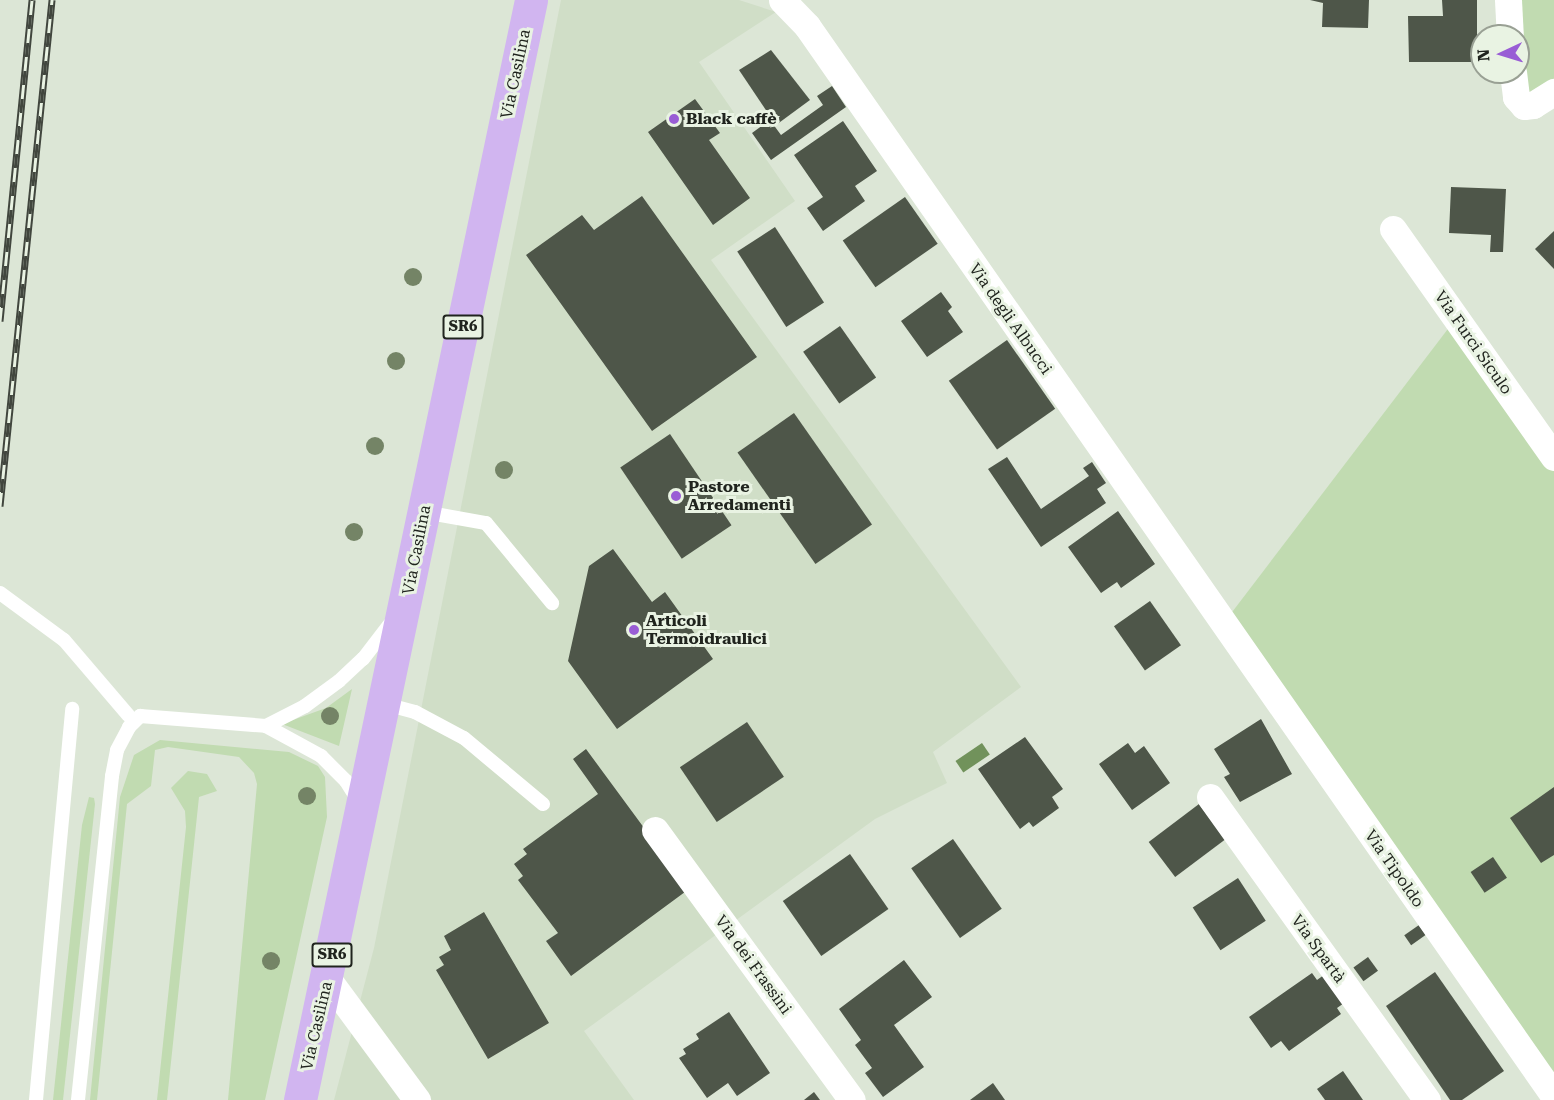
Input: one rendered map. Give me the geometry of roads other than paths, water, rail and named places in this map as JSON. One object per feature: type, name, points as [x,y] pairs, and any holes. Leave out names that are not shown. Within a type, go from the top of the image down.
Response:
[{"type":"main road","name":"Via Casilina","points":[[300,1100],[363,809],[531,0]]},
{"type":"street","name":"Via degli Albucci","points":[[782,0],[807,26],[1235,641]]},
{"type":"street","points":[[1508,0],[1509,24]]},
{"type":"street","points":[[1514,84],[1514,91],[1520,103],[1533,105],[1554,92]]},
{"type":"street","name":"Via Furci Siculo","points":[[1393,229],[1554,457]]},
{"type":"street","name":"Via Tipoldo","points":[[1235,641],[1554,1096]]},
{"type":"street","name":"Via Spartà","points":[[1209,797],[1428,1100]]},
{"type":"street","name":"Via dei Frassini","points":[[655,830],[852,1100]]},
{"type":"street","points":[[327,978],[417,1100]]},
{"type":"lane","points":[[424,512],[486,523],[552,603]]},
{"type":"lane","points":[[0,593],[64,640],[128,715]]},
{"type":"lane","points":[[266,726],[305,706],[352,670],[406,602]]},
{"type":"lane","points":[[385,704],[416,711],[464,738],[543,804]]},
{"type":"lane","points":[[36,1100],[72,709]]},
{"type":"lane","points":[[78,1100],[112,776],[122,738],[140,716],[266,726],[321,756],[346,782],[363,809]]},
{"type":"railway","points":[[0,321],[32,0]]},
{"type":"railway","points":[[0,506],[52,0]]},
{"type":"place","name":"Black caffè","points":[[674,119]]},
{"type":"place","name":"Pastore Arredamenti","points":[[676,496]]},
{"type":"place","name":"Articoli Termoidraulici","points":[[634,630]]}]
